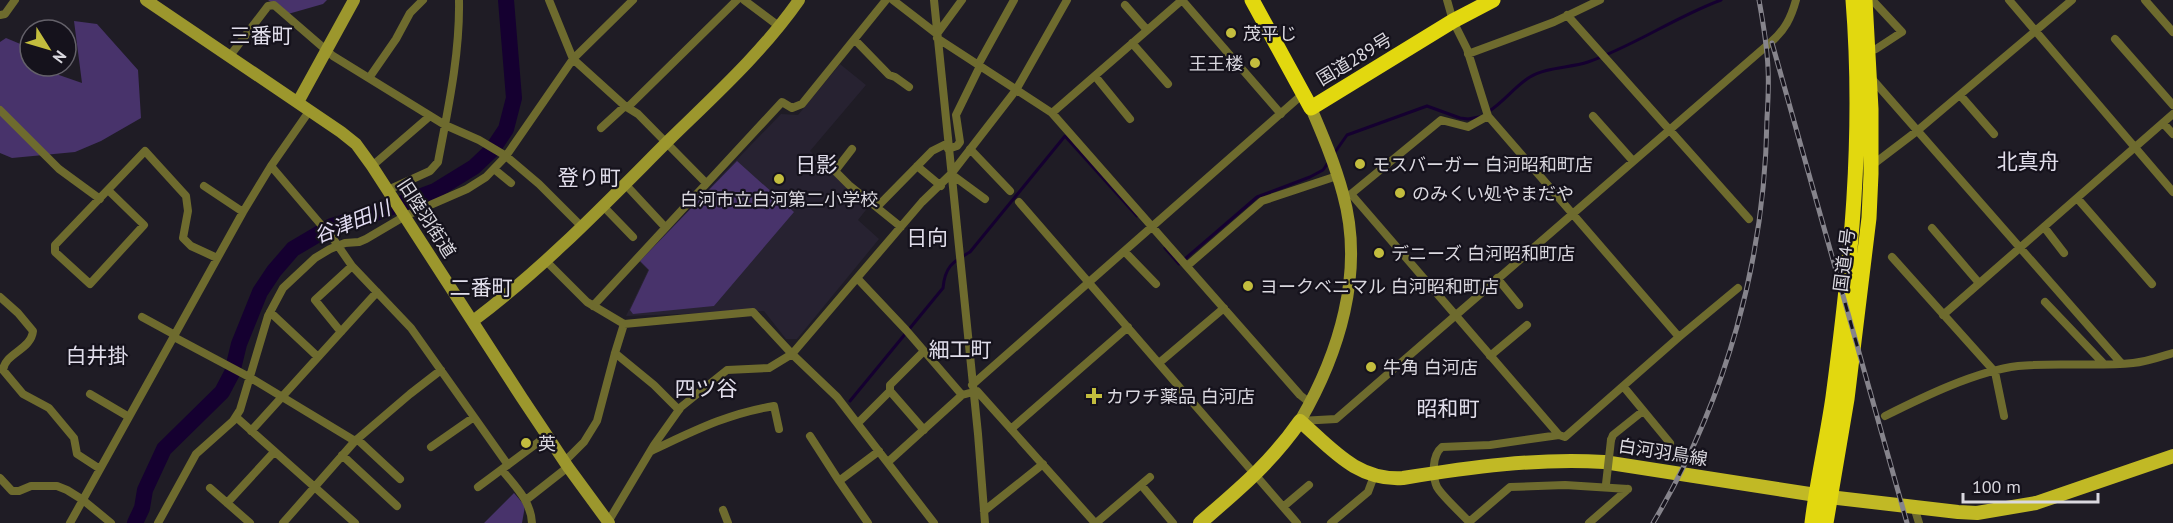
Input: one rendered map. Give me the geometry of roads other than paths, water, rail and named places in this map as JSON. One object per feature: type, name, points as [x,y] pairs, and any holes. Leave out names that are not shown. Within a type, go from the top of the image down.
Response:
[{"type":"highway","name":"国道289号","points":[[1252,0],[1311,108],[1453,21],[1493,0]]},
{"type":"highway","name":"国道4号","points":[[1826,523],[1822,496],[1854,221],[1858,101],[1853,0]]},
{"type":"highway","name":"国道4号","points":[[1812,523],[1822,496],[1847,399],[1869,218],[1871,167],[1865,0]]},
{"type":"main road","name":"白河羽鳥線","points":[[1300,422],[1345,461],[1374,476],[1393,478],[1528,461],[1604,462],[1822,496],[1958,513],[1977,513],[2036,503],[2173,456]]},
{"type":"main road","points":[[1200,523],[1256,476],[1300,422]]},
{"type":"street","points":[[0,15],[9,10],[15,0]]},
{"type":"street","name":"旧陸羽街道","points":[[146,0],[310,110],[356,144],[566,464],[609,522]]},
{"type":"street","points":[[298,102],[354,0]]},
{"type":"street","points":[[369,78],[396,39],[410,13],[423,0]]},
{"type":"street","points":[[389,192],[436,167],[445,125],[457,44],[459,0]]},
{"type":"street","points":[[559,0],[550,3],[573,58],[625,106],[638,114],[706,183]]},
{"type":"street","points":[[158,523],[196,454],[236,417],[240,410],[270,312],[284,288],[293,278],[335,243],[359,242],[403,214],[467,189],[486,177],[506,156],[573,58],[633,0]]},
{"type":"street","points":[[601,128],[646,90],[737,0]]},
{"type":"street","points":[[744,0],[780,27]]},
{"type":"street","points":[[473,321],[547,262],[766,44],[799,0]]},
{"type":"street","points":[[593,306],[782,102],[792,108],[802,104],[886,0]]},
{"type":"street","points":[[893,0],[937,36],[1052,113],[1300,395],[1310,403]]},
{"type":"street","points":[[933,0],[985,523]]},
{"type":"street","points":[[937,36],[962,0]]},
{"type":"street","points":[[877,207],[932,151],[957,146],[960,142],[956,115],[979,65],[1014,0]]},
{"type":"street","points":[[609,522],[650,451],[678,410],[727,370],[769,368],[792,354],[922,202],[951,174],[1016,90],[1066,0]]},
{"type":"street","points":[[1052,113],[1182,0],[1281,114]]},
{"type":"street","points":[[1447,0],[1453,21],[1468,54],[1488,117],[1679,337]]},
{"type":"street","points":[[1468,54],[1500,44],[1600,0]]},
{"type":"street","points":[[1300,422],[1336,418],[1780,34],[1791,17],[1796,0]]},
{"type":"street","points":[[1865,0],[1874,2],[1902,32],[1876,49],[1867,51]]},
{"type":"street","points":[[2009,0],[2173,192]]},
{"type":"street","points":[[1871,167],[2072,0]]},
{"type":"street","points":[[2145,0],[2173,32]]},
{"type":"street","points":[[229,57],[268,6],[272,4],[326,51],[445,125],[479,140],[506,156],[539,184],[582,227]]},
{"type":"street","points":[[1125,5],[1147,30]]},
{"type":"street","points":[[1567,15],[1749,219]]},
{"type":"street","points":[[2115,39],[2173,105]]},
{"type":"street","points":[[855,40],[889,75],[909,87]]},
{"type":"street","points":[[1132,43],[1168,84]]},
{"type":"street","points":[[1095,76],[1130,119]]},
{"type":"street","points":[[1869,79],[1873,80],[2121,363]]},
{"type":"street","points":[[888,462],[1304,93]]},
{"type":"street","points":[[1960,95],[1994,134]]},
{"type":"street","points":[[1311,108],[1337,176],[1348,195],[1455,314],[1558,435]]},
{"type":"street","points":[[0,110],[59,169],[100,199]]},
{"type":"street","points":[[70,523],[243,212],[271,166],[310,110]]},
{"type":"street","points":[[1943,315],[2173,114]]},
{"type":"street","points":[[372,166],[430,116]]},
{"type":"street","points":[[1593,116],[1633,161]]},
{"type":"street","points":[[1348,195],[1441,120],[1468,127],[1488,117]]},
{"type":"street","points":[[2163,123],[2173,134]]},
{"type":"street","points":[[852,149],[835,171],[901,227]]},
{"type":"street","points":[[970,149],[1011,192]]},
{"type":"street","points":[[108,190],[144,225],[90,284],[53,249],[55,245],[145,151],[186,196],[188,211],[183,238],[191,246],[217,258]]},
{"type":"street","points":[[271,166],[352,266],[411,328],[474,417],[526,500],[532,510],[532,523]]},
{"type":"street","points":[[917,166],[940,186]]},
{"type":"street","points":[[494,169],[511,183]]},
{"type":"street","points":[[951,174],[985,199]]},
{"type":"street","points":[[1187,266],[1262,201],[1337,176]]},
{"type":"street","points":[[625,184],[665,227]]},
{"type":"street","points":[[204,186],[243,212]]},
{"type":"street","points":[[1300,422],[1333,353],[1346,303],[1350,251],[1348,195]]},
{"type":"street","points":[[2077,198],[2152,284]]},
{"type":"street","points":[[1019,202],[1297,523]]},
{"type":"street","points":[[603,206],[633,237]]},
{"type":"street","points":[[2044,227],[2064,253]]},
{"type":"street","points":[[1932,228],[1979,283]]},
{"type":"street","points":[[1125,252],[1156,284]]},
{"type":"street","points":[[1892,257],[1995,372],[2004,416]]},
{"type":"street","points":[[547,262],[593,306],[624,324],[753,312],[837,397],[934,523]]},
{"type":"street","points":[[341,332],[315,300],[352,266]]},
{"type":"street","points":[[857,278],[908,332],[962,395]]},
{"type":"street","points":[[1497,278],[1519,305]]},
{"type":"street","points":[[1589,523],[1628,489],[1565,485],[1510,487],[1469,523],[1437,487],[1434,458],[1437,451],[1442,447],[1490,445],[1558,435],[1565,437],[1738,288]]},
{"type":"street","points":[[251,431],[377,292]]},
{"type":"street","points":[[0,297],[33,331],[31,340],[4,363],[3,370],[23,394],[49,408],[74,438],[77,454],[100,469]]},
{"type":"street","points":[[2045,302],[2103,363]]},
{"type":"street","points":[[1159,363],[1224,308]]},
{"type":"street","points":[[270,312],[318,357]]},
{"type":"street","points":[[142,317],[356,440],[400,479]]},
{"type":"street","points":[[526,500],[566,464],[597,421],[624,324]]},
{"type":"street","points":[[1490,356],[1527,325]]},
{"type":"street","points":[[1011,429],[1128,327]]},
{"type":"street","points":[[924,351],[890,385],[890,391],[924,430]]},
{"type":"street","points":[[615,353],[654,385],[678,410]]},
{"type":"street","points":[[1885,416],[1928,396],[1995,372],[2016,367],[2133,363],[2173,353]]},
{"type":"street","points":[[283,523],[356,440],[441,370]]},
{"type":"street","points":[[1623,386],[1670,443]]},
{"type":"street","points":[[972,389],[977,391],[1096,523],[1150,477]]},
{"type":"street","points":[[858,423],[890,391]]},
{"type":"street","points":[[90,394],[129,417]]},
{"type":"street","points":[[650,451],[719,419],[745,411],[774,406],[779,429]]},
{"type":"street","points":[[1606,486],[1613,435],[1643,411]]},
{"type":"street","points":[[236,417],[356,523]]},
{"type":"street","points":[[431,447],[474,417]]},
{"type":"street","points":[[478,487],[548,435]]},
{"type":"street","points":[[810,436],[868,523]]},
{"type":"street","points":[[839,481],[879,451]]},
{"type":"street","points":[[227,503],[274,452]]},
{"type":"street","points":[[342,455],[397,506]]},
{"type":"street","points":[[984,511],[1043,465]]},
{"type":"street","points":[[1331,523],[1368,492],[1374,476]]},
{"type":"street","points":[[0,478],[12,491],[31,486],[57,486],[67,490],[83,500],[110,523]]},
{"type":"street","points":[[1284,507],[1310,485]]},
{"type":"street","points":[[1142,486],[1173,523]]},
{"type":"street","points":[[210,488],[250,523]]},
{"type":"street","points":[[1914,507],[1919,523]]},
{"type":"street","points":[[723,510],[728,523]]},
{"type":"waterway","name":"谷津田川","points":[[135,523],[142,508],[145,490],[164,449],[222,392],[232,373],[239,344],[260,292],[293,249],[332,226],[376,213],[435,191],[474,167],[492,150],[506,129],[514,98],[506,0]]},
{"type":"waterway","points":[[1488,112],[1536,74],[1588,62],[1721,0]]},
{"type":"waterway","points":[[1333,155],[1347,135],[1427,106],[1460,118],[1479,117]]},
{"type":"waterway","points":[[850,401],[943,288],[950,266],[970,252],[1065,136],[1137,216]]},
{"type":"waterway","points":[[1165,248],[1179,264],[1257,197],[1310,177],[1323,170],[1328,163]]},
{"type":"railway","points":[[1653,523],[1679,476],[1721,379],[1737,328],[1749,277],[1759,224],[1765,171],[1768,93],[1767,51],[1759,0]]},
{"type":"railway","points":[[1772,43],[1907,523]]},
{"type":"place","name":"茂平じ","points":[[1231,33]]},
{"type":"place","name":"王王楼","points":[[1255,63]]},
{"type":"place","name":"モスバーガー 白河昭和町店","points":[[1360,164]]},
{"type":"place","name":"白河市立白河第二小学校","points":[[779,179]]},
{"type":"place","name":"のみくい処やまだや","points":[[1400,193]]},
{"type":"place","name":"デニーズ 白河昭和町店","points":[[1379,253]]},
{"type":"place","name":"ヨークベニマル 白河昭和町店","points":[[1248,286]]},
{"type":"place","name":"牛角 白河店","points":[[1371,367]]},
{"type":"place","name":"カワチ薬品 白河店","points":[[1094,396]]},
{"type":"place","name":"英","points":[[526,443]]},
{"type":"district","name":"三番町","points":[[261,35]]},
{"type":"district","name":"北真舟","points":[[2028,161]]},
{"type":"district","name":"日影","points":[[816,164]]},
{"type":"district","name":"登り町","points":[[589,177]]},
{"type":"district","name":"日向","points":[[927,237]]},
{"type":"district","name":"二番町","points":[[481,287]]},
{"type":"district","name":"細工町","points":[[960,349]]},
{"type":"district","name":"白井掛","points":[[97,355]]},
{"type":"district","name":"四ツ谷","points":[[706,388]]},
{"type":"district","name":"昭和町","points":[[1448,408]]}]
